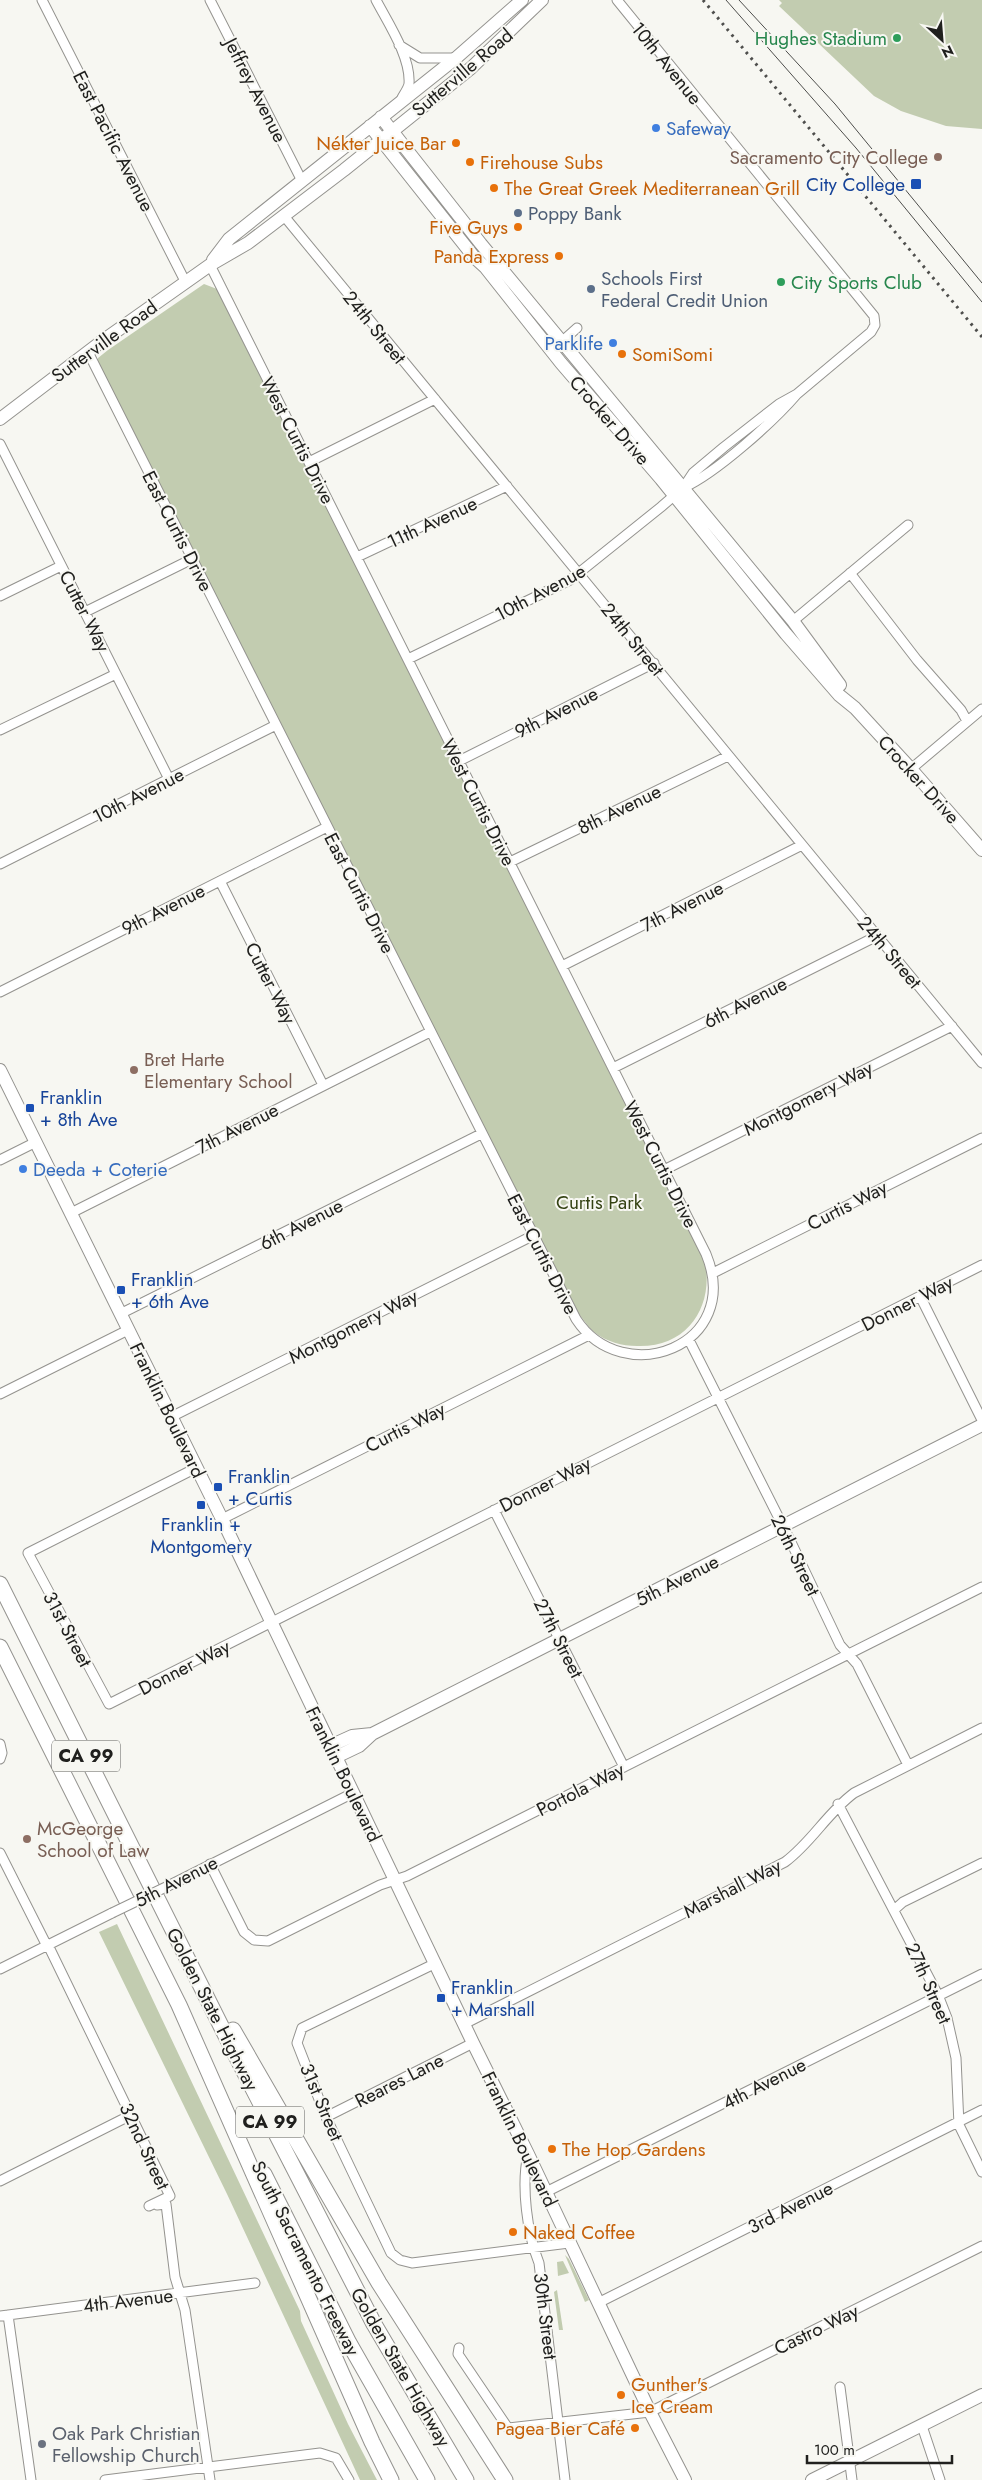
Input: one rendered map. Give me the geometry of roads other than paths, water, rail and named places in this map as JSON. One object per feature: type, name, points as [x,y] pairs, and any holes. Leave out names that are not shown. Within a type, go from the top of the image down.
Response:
[{"type":"highway","name":"Golden State Highway","points":[[0,1584],[228,2042],[374,2324],[466,2480]]},
{"type":"highway","name":"Golden State Highway","points":[[0,1647],[179,2005],[372,2442],[391,2480]]},
{"type":"highway","points":[[172,1928],[379,2283],[505,2480]]},
{"type":"highway","name":"South Sacramento Freeway","points":[[179,2005],[349,2343],[427,2480]]},
{"type":"main road","name":"Sutterville Road","points":[[210,265],[229,239],[456,58],[522,0]]},
{"type":"main road","name":"Sutterville Road","points":[[0,419],[88,352],[210,265],[248,243],[284,216],[471,68],[542,0]]},
{"type":"main road","name":"Crocker Drive","points":[[381,117],[481,244],[562,341],[786,634],[839,695],[855,708]]},
{"type":"main road","name":"Crocker Drive","points":[[370,126],[474,257],[485,267],[552,350],[793,621],[855,708],[982,850]]},
{"type":"main road","points":[[284,216],[282,210],[318,177],[319,169]]},
{"type":"main road","name":"Franklin Boulevard","points":[[0,1070],[222,1520],[528,2154],[650,2412],[685,2480]]},
{"type":"main road","name":"5th Avenue","points":[[333,1752],[358,1746],[372,1734],[982,1425]]},
{"type":"main road","points":[[812,2480],[982,2395]]},
{"type":"street","name":"East Pacific Avenue","points":[[42,0],[186,283]]},
{"type":"street","name":"Jeffrey Avenue","points":[[210,0],[302,181]]},
{"type":"street","name":"10th Avenue","points":[[408,659],[562,584],[579,573],[678,492],[700,480],[784,409],[797,394],[871,332],[875,325],[874,316],[617,0]]},
{"type":"street","points":[[379,1],[400,44],[408,72],[409,86],[398,104]]},
{"type":"street","points":[[400,44],[420,58],[456,58]]},
{"type":"street","name":"24th Street","points":[[284,216],[982,1063]]},
{"type":"street","name":"West Curtis Drive","points":[[210,265],[706,1254],[713,1273],[713,1296],[710,1309],[698,1331],[689,1340]]},
{"type":"street","points":[[552,350],[577,328]]},
{"type":"street","name":"East Curtis Drive","points":[[88,352],[576,1319],[589,1335],[620,1352],[668,1351],[689,1340]]},
{"type":"street","points":[[309,462],[434,399]]},
{"type":"street","name":"Cutter Way","points":[[0,444],[169,779]]},
{"type":"street","name":"11th Avenue","points":[[357,557],[507,486]]},
{"type":"street","points":[[793,621],[908,526]]},
{"type":"street","points":[[85,612],[192,559]]},
{"type":"street","points":[[0,596],[61,566]]},
{"type":"street","points":[[850,573],[917,660],[961,710],[967,721]]},
{"type":"street","name":"9th Avenue","points":[[459,761],[654,663]]},
{"type":"street","points":[[0,730],[116,674]]},
{"type":"street","points":[[911,769],[982,709]]},
{"type":"street","name":"10th Avenue","points":[[0,864],[276,725]]},
{"type":"street","name":"8th Avenue","points":[[510,862],[728,756]]},
{"type":"street","name":"9th Avenue","points":[[0,992],[327,827]]},
{"type":"street","name":"7th Avenue","points":[[562,966],[802,845]]},
{"type":"street","name":"Cutter Way","points":[[220,881],[323,1085]]},
{"type":"street","name":"6th Avenue","points":[[613,1068],[877,936]]},
{"type":"street","name":"Montgomery Way","points":[[664,1170],[952,1026]]},
{"type":"street","name":"7th Avenue","points":[[71,1213],[430,1032]]},
{"type":"street","name":"6th Avenue","points":[[120,1314],[481,1134]]},
{"type":"street","name":"Curtis Way","points":[[713,1273],[982,1138]]},
{"type":"street","points":[[0,1160],[36,1142]]},
{"type":"street","name":"Montgomery Way","points":[[171,1417],[534,1235]]},
{"type":"street","name":"Donner Way","points":[[109,1704],[982,1265]]},
{"type":"street","points":[[920,1296],[982,1420]]},
{"type":"street","points":[[0,1394],[128,1330]]},
{"type":"street","name":"Curtis Way","points":[[222,1520],[589,1335]]},
{"type":"street","name":"26th Street","points":[[689,1340],[783,1526],[840,1645],[857,1664],[908,1765]]},
{"type":"street","name":"31st Street","points":[[109,1704],[28,1553],[196,1468]]},
{"type":"street","name":"27th Street","points":[[494,1510],[624,1767]]},
{"type":"street","name":"Portola Way","points":[[210,1864],[244,1932],[254,1940],[268,1941],[624,1767],[982,1587]]},
{"type":"street","name":"Marshall Way","points":[[464,2024],[785,1862],[808,1842],[838,1804],[854,1793],[982,1728]]},
{"type":"street","points":[[0,1744],[1,1758]]},
{"type":"street","name":"5th Avenue","points":[[0,1969],[353,1793]]},
{"type":"street","name":"27th Street","points":[[838,1804],[938,1995],[947,2018],[956,2058],[959,2122],[982,2172]]},
{"type":"street","name":"32nd Street","points":[[0,1852],[170,2196],[150,2206],[166,2204],[176,2277],[185,2310],[210,2480]]},
{"type":"street","points":[[894,1910],[903,1902],[982,1863]]},
{"type":"street","name":"31st Street","points":[[436,1963],[302,2028],[297,2042],[326,2117],[392,2253],[400,2260],[412,2264],[533,2248]]},
{"type":"street","name":"4th Avenue","points":[[546,2192],[982,1974]]},
{"type":"street","name":"Reares Lane","points":[[326,2117],[473,2043]]},
{"type":"street","name":"3rd Avenue","points":[[598,2303],[982,2110]]},
{"type":"street","points":[[0,2180],[131,2115]]},
{"type":"street","name":"30th Street","points":[[528,2154],[524,2176],[533,2248],[539,2263],[566,2480]]},
{"type":"street","points":[[533,2248],[569,2243]]},
{"type":"street","name":"Castro Way","points":[[650,2412],[982,2246]]},
{"type":"street","name":"4th Avenue","points":[[4,2315],[256,2283]]},
{"type":"street","points":[[4,2315],[31,2480]]},
{"type":"street","points":[[459,2348],[458,2354],[508,2428],[650,2412]]},
{"type":"street","points":[[840,2387],[852,2480]]},
{"type":"street","points":[[922,2426],[940,2480]]},
{"type":"street","points":[[105,2480],[320,2453],[334,2456],[349,2480]]},
{"type":"tram line","points":[[726,0],[856,148],[982,302]]},
{"type":"tram line","points":[[739,0],[835,104],[982,283]]},
{"type":"railway","points":[[703,0],[982,337]]},
{"type":"place","name":"Hughes Stadium","points":[[897,38]]},
{"type":"place","name":"Safeway","points":[[656,128]]},
{"type":"place","name":"Nékter Juice Bar","points":[[456,143]]},
{"type":"place","name":"Sacramento City College","points":[[938,157]]},
{"type":"place","name":"Firehouse Subs","points":[[470,162]]},
{"type":"place","name":"City College","points":[[916,184]]},
{"type":"place","name":"The Great Greek Mediterranean Grill","points":[[494,188]]},
{"type":"place","name":"Poppy Bank","points":[[518,213]]},
{"type":"place","name":"Five Guys","points":[[518,227]]},
{"type":"place","name":"Panda Express","points":[[559,256]]},
{"type":"place","name":"City Sports Club","points":[[781,282]]},
{"type":"place","name":"Schools First Federal Credit Union","points":[[591,289]]},
{"type":"place","name":"Parklife","points":[[613,343]]},
{"type":"place","name":"SomiSomi","points":[[622,354]]},
{"type":"place","name":"Bret Harte Elementary School","points":[[134,1070]]},
{"type":"place","name":"Franklin + 8th Ave","points":[[30,1108]]},
{"type":"place","name":"Deeda + Coterie","points":[[23,1169]]},
{"type":"place","name":"Franklin + 6th Ave","points":[[121,1290]]},
{"type":"place","name":"Franklin + Curtis","points":[[218,1487]]},
{"type":"place","name":"Franklin + Montgomery","points":[[201,1505]]},
{"type":"place","name":"McGeorge School of Law","points":[[27,1839]]},
{"type":"place","name":"Franklin + Marshall","points":[[441,1998]]},
{"type":"place","name":"The Hop Gardens","points":[[552,2149]]},
{"type":"place","name":"Naked Coffee","points":[[513,2232]]},
{"type":"place","name":"Gunther's Ice Cream","points":[[621,2395]]},
{"type":"place","name":"Pagea Bier Café","points":[[635,2428]]},
{"type":"place","name":"Oak Park Christian Fellowship Church","points":[[42,2444]]},
{"type":"park label","name":"Curtis Park","points":[[599,1202]]}]
